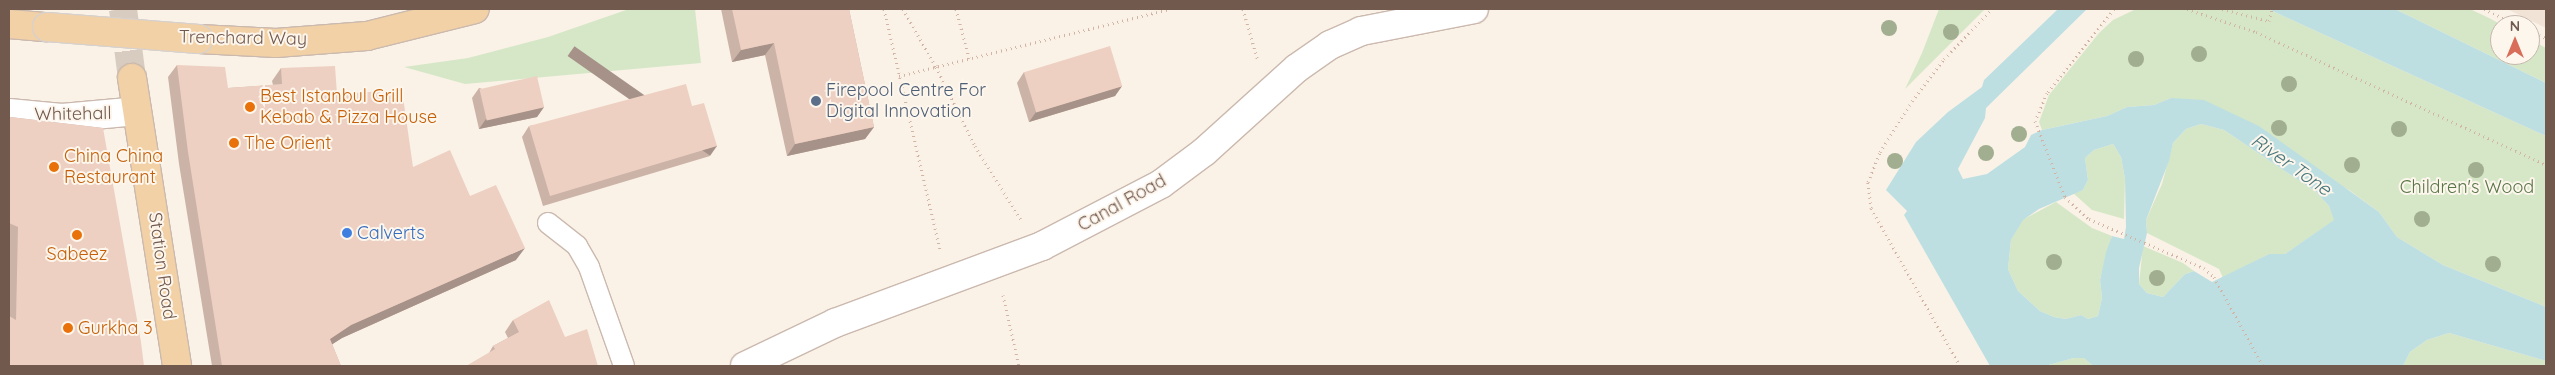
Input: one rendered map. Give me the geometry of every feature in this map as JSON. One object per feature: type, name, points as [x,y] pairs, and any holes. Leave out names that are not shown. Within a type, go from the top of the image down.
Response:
[{"type":"main road","name":"Trenchard Way","points":[[9,24],[276,43],[367,36],[475,9]]},
{"type":"main road","name":"Station Road","points":[[132,78],[177,366]]},
{"type":"street","name":"Canal Road","points":[[745,366],[835,324],[1042,246],[1161,184],[1204,152],[1268,93],[1330,45],[1361,31],[1474,9]]},
{"type":"street","name":"Whitehall","points":[[9,112],[62,118],[137,111]]},
{"type":"lane","points":[[548,223],[577,246],[589,267],[624,366]]},
{"type":"path","points":[[884,9],[933,227]]},
{"type":"path","points":[[904,9],[936,67],[974,146],[1012,209]]},
{"type":"path","points":[[956,9],[969,58]]},
{"type":"path","points":[[899,76],[1169,9]]},
{"type":"path","points":[[1242,9],[1268,93]]},
{"type":"path","points":[[1960,366],[1870,208],[1868,182],[1880,152],[1912,101],[1944,59],[1992,9]]},
{"type":"path","points":[[2114,9],[2046,93],[2035,121],[2065,198],[2089,219],[2183,257],[2214,277],[2263,366]]},
{"type":"path","points":[[2187,9],[2196,10],[2256,32],[2546,165]]},
{"type":"path","points":[[2222,9],[2269,21],[2272,9]]},
{"type":"path","points":[[2484,9],[2497,15]]},
{"type":"path","points":[[996,263],[1019,366]]},
{"type":"shaded area","points":[[2507,9],[2546,9],[2546,28],[2540,25],[2540,15],[2519,15]]},
{"type":"green space","points":[[629,9],[695,9],[701,63],[465,84],[404,67],[468,58],[548,37]]},
{"type":"green space","points":[[1939,9],[1985,9],[1905,89],[1922,53]]},
{"type":"green space","name":"Children's Wood","points":[[2136,9],[2268,9],[2546,136],[2546,307],[2443,265],[2397,237],[2379,212],[2349,190],[2171,98],[2154,105],[2127,107],[2107,116],[2042,130],[2039,122],[2049,95],[2099,33],[2113,20]]},
{"type":"green space","points":[[2395,9],[2470,9],[2489,18],[2490,56]]},
{"type":"green space","points":[[2540,45],[2546,48],[2546,83],[2509,65],[2540,65]]},
{"type":"green space","points":[[2201,124],[2224,130],[2316,192],[2329,206],[2335,220],[2285,254],[2269,254],[2223,278],[2219,269],[2147,233],[2146,220],[2162,184],[2173,143],[2186,129]]},
{"type":"green space","points":[[2113,144],[2121,157],[2125,179],[2124,219],[2092,210],[2073,193],[2083,190],[2088,180],[2085,158],[2094,150]]},
{"type":"green space","points":[[2056,202],[2092,228],[2112,236],[2100,279],[2102,298],[2098,316],[2088,319],[2081,315],[2066,319],[2054,317],[2040,311],[2018,291],[2008,269],[2011,240],[2022,220]]},
{"type":"green space","points":[[2143,246],[2183,263],[2194,271],[2185,274],[2163,297],[2147,293],[2139,284]]},
{"type":"green space","points":[[2449,333],[2546,361],[2546,366],[2403,366],[2410,352],[2427,340]]},
{"type":"green space","points":[[2074,358],[2084,358],[2093,366],[2045,366]]},
{"type":"water","name":"River Tone","points":[[2058,9],[2087,9],[1986,108],[1985,118],[1958,169],[1963,179],[1987,174],[2025,147],[2031,135],[2042,130],[2107,116],[2127,107],[2154,105],[2171,98],[2204,100],[2259,126],[2379,212],[2397,237],[2443,265],[2546,307],[2546,361],[2449,333],[2427,340],[2410,352],[2403,366],[2093,366],[2084,358],[2074,358],[2045,366],[1990,366],[1904,215],[1907,211],[1886,190],[1916,142],[1948,112],[1982,87],[1984,80]],"holes":[[[2201,124],[2224,130],[2316,192],[2329,206],[2334,220],[2285,254],[2269,254],[2212,282],[2194,271],[2185,274],[2163,297],[2147,293],[2139,284],[2139,268],[2147,233],[2146,220],[2169,161],[2173,143],[2186,129]],[[2113,144],[2121,157],[2125,179],[2126,227],[2124,239],[2112,236],[2106,252],[2100,280],[2102,298],[2098,316],[2088,319],[2081,315],[2066,319],[2054,317],[2040,311],[2018,291],[2008,269],[2011,240],[2023,220],[2039,209],[2083,190],[2088,180],[2085,158],[2094,150]]]},
{"type":"water","points":[[2268,9],[2395,9],[2490,56],[2490,65],[2509,65],[2546,83],[2546,136]]},
{"type":"building","name":"Firepool Centre For Digital Innovation","points":[[732,9],[849,9],[874,127],[795,144],[774,43],[741,50]]},
{"type":"building","points":[[1110,46],[1122,86],[1036,112],[1024,72]]},
{"type":"building","name":"Calverts","points":[[177,65],[225,67],[228,88],[282,84],[281,68],[335,66],[337,94],[402,90],[413,167],[450,150],[470,196],[496,185],[525,248],[351,325],[330,339],[341,366],[222,366],[188,152]]},
{"type":"building","points":[[537,76],[544,107],[487,120],[480,89]]},
{"type":"building","points":[[686,84],[692,106],[704,103],[717,146],[550,196],[529,126]]},
{"type":"building","points":[[10,117],[103,128],[144,366],[9,366],[9,316],[16,320],[18,227],[9,223]]},
{"type":"building","points":[[549,300],[565,337],[587,329],[598,366],[466,366],[495,349],[493,346],[519,332],[513,320]]},
{"type":"tunnel","points":[[123,9],[132,78]]},
{"type":"place","name":"Firepool Centre For Digital Innovation","points":[[816,101]]},
{"type":"place","name":"Best Istanbul Grill Kebab & Pizza House","points":[[250,107]]},
{"type":"place","name":"The Orient","points":[[234,143]]},
{"type":"place","name":"China China Restaurant","points":[[54,167]]},
{"type":"place","name":"Calverts","points":[[347,233]]},
{"type":"place","name":"Sabeez","points":[[77,235]]},
{"type":"place","name":"Gurkha 3","points":[[68,328]]}]
